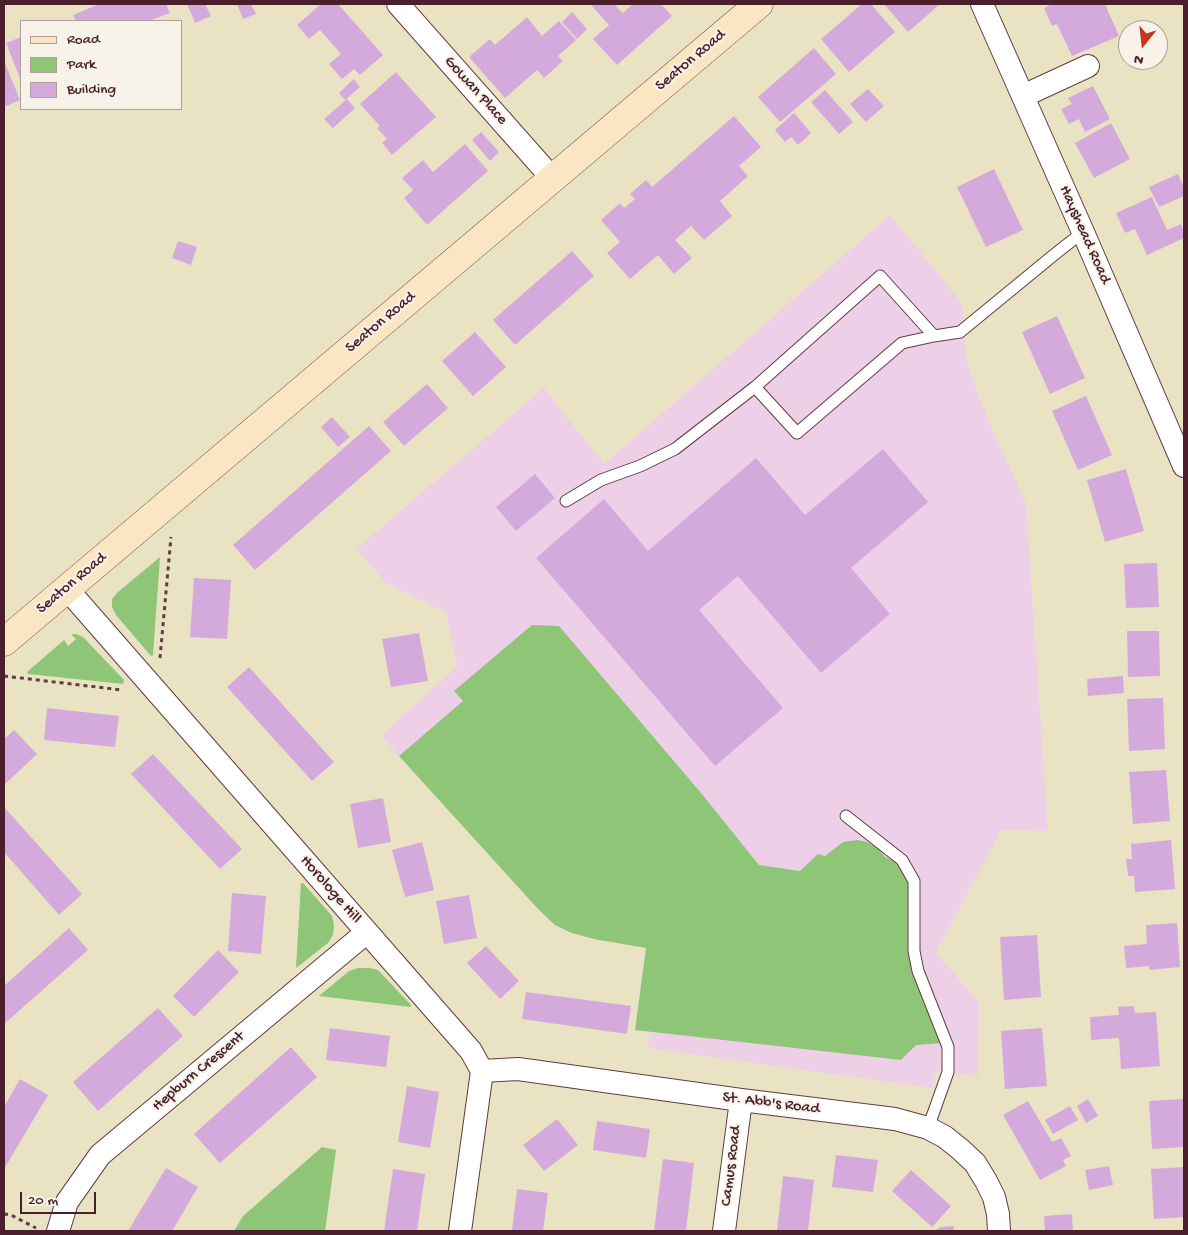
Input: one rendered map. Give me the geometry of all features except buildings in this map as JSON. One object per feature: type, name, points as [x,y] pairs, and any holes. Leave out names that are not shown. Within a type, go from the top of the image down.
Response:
[{"type":"street","name":"Gowan Place","points":[[398,4],[552,178]]},
{"type":"street","name":"Seaton Road","points":[[4,642],[759,4]]},
{"type":"street","name":"Hayshead Road","points":[[982,4],[1184,466]]},
{"type":"street","points":[[1023,96],[1088,66]]},
{"type":"street","name":"Horologe Hill","points":[[67,589],[472,1051],[482,1071]]},
{"type":"street","name":"Hepburn Crescent","points":[[58,1231],[67,1202],[100,1155],[367,932]]},
{"type":"street","name":"St. Abb's Road","points":[[482,1071],[518,1069],[895,1119],[928,1128],[945,1137],[975,1163],[994,1197],[999,1231]]},
{"type":"street","points":[[460,1231],[482,1071]]},
{"type":"street","name":"Camus Road","points":[[724,1231],[741,1100]]},
{"type":"lane","points":[[755,387],[797,433],[902,343],[960,332],[1083,232]]},
{"type":"lane","points":[[566,501],[602,480],[640,466],[675,449],[755,387],[880,276],[934,336]]},
{"type":"lane","points":[[846,816],[902,860],[914,881],[914,951],[918,971],[948,1047],[948,1072],[928,1128]]},
{"type":"path","points":[[4,1214],[11,1215],[41,1231]]},
{"type":"shaded area","points":[[890,215],[962,303],[966,360],[981,403],[1026,503],[1048,831],[1001,830],[936,953],[979,1002],[978,1076],[937,1071],[931,1088],[648,1048],[649,1032],[635,1030],[646,948],[594,939],[572,933],[555,925],[539,910],[381,736],[457,666],[446,612],[387,584],[356,549],[544,388],[604,464]]},
{"type":"green space","points":[[160,557],[153,655],[151,656],[116,615],[112,607],[112,599]]},
{"type":"green space","points":[[532,625],[559,626],[701,793],[759,865],[800,871],[818,854],[825,856],[843,842],[858,840],[867,842],[879,849],[885,857],[899,863],[911,879],[909,938],[943,1043],[916,1045],[901,1060],[635,1030],[646,948],[594,939],[572,933],[555,925],[539,910],[399,756],[463,701],[454,691]]},
{"type":"green space","points":[[71,634],[83,637],[124,680],[123,684],[28,674],[27,672],[64,640],[68,646],[76,639]]},
{"type":"green space","points":[[301,883],[332,916],[334,925],[333,935],[328,943],[296,968]]},
{"type":"green space","points":[[358,968],[378,970],[411,1005],[410,1007],[319,996],[349,971]]},
{"type":"green space","points":[[322,1147],[336,1150],[325,1231],[234,1231],[243,1216]]}]
